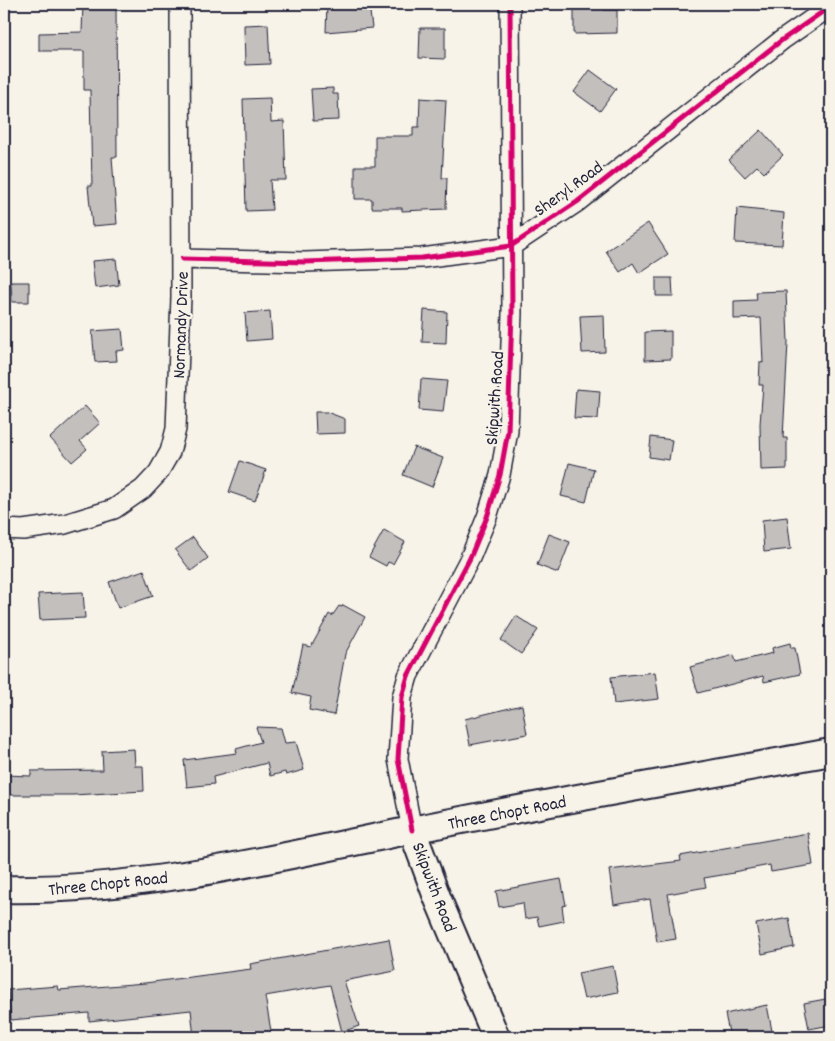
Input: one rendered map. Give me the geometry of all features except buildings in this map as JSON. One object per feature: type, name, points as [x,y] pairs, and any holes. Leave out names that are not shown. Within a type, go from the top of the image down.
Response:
[{"type":"main road","name":"Three Chopt Road","points":[[4,889],[44,890],[100,886],[180,876],[334,847],[412,830],[831,752]]},
{"type":"main road","name":"Skipwith Road","points":[[412,830],[437,897],[496,1037]]},
{"type":"street","name":"Normandy Drive","points":[[4,530],[23,530],[65,524],[100,514],[128,500],[158,473],[170,452],[176,429],[182,259],[180,4]]},
{"type":"street","name":"Skipwith Road","points":[[412,830],[398,759],[402,697],[408,676],[473,549],[487,516],[500,475],[508,431],[512,313],[510,4]]},
{"type":"street","name":"Sheryl Road","points":[[182,259],[305,262],[422,258],[511,246],[578,202],[782,40],[831,6]]},
{"type":"cycle path","points":[[412,830],[398,759],[402,697],[408,676],[470,558],[487,517],[500,475],[508,431],[512,313],[510,4]]},
{"type":"cycle path","points":[[182,259],[305,262],[422,258],[511,246],[577,202],[782,40],[831,6]]}]
